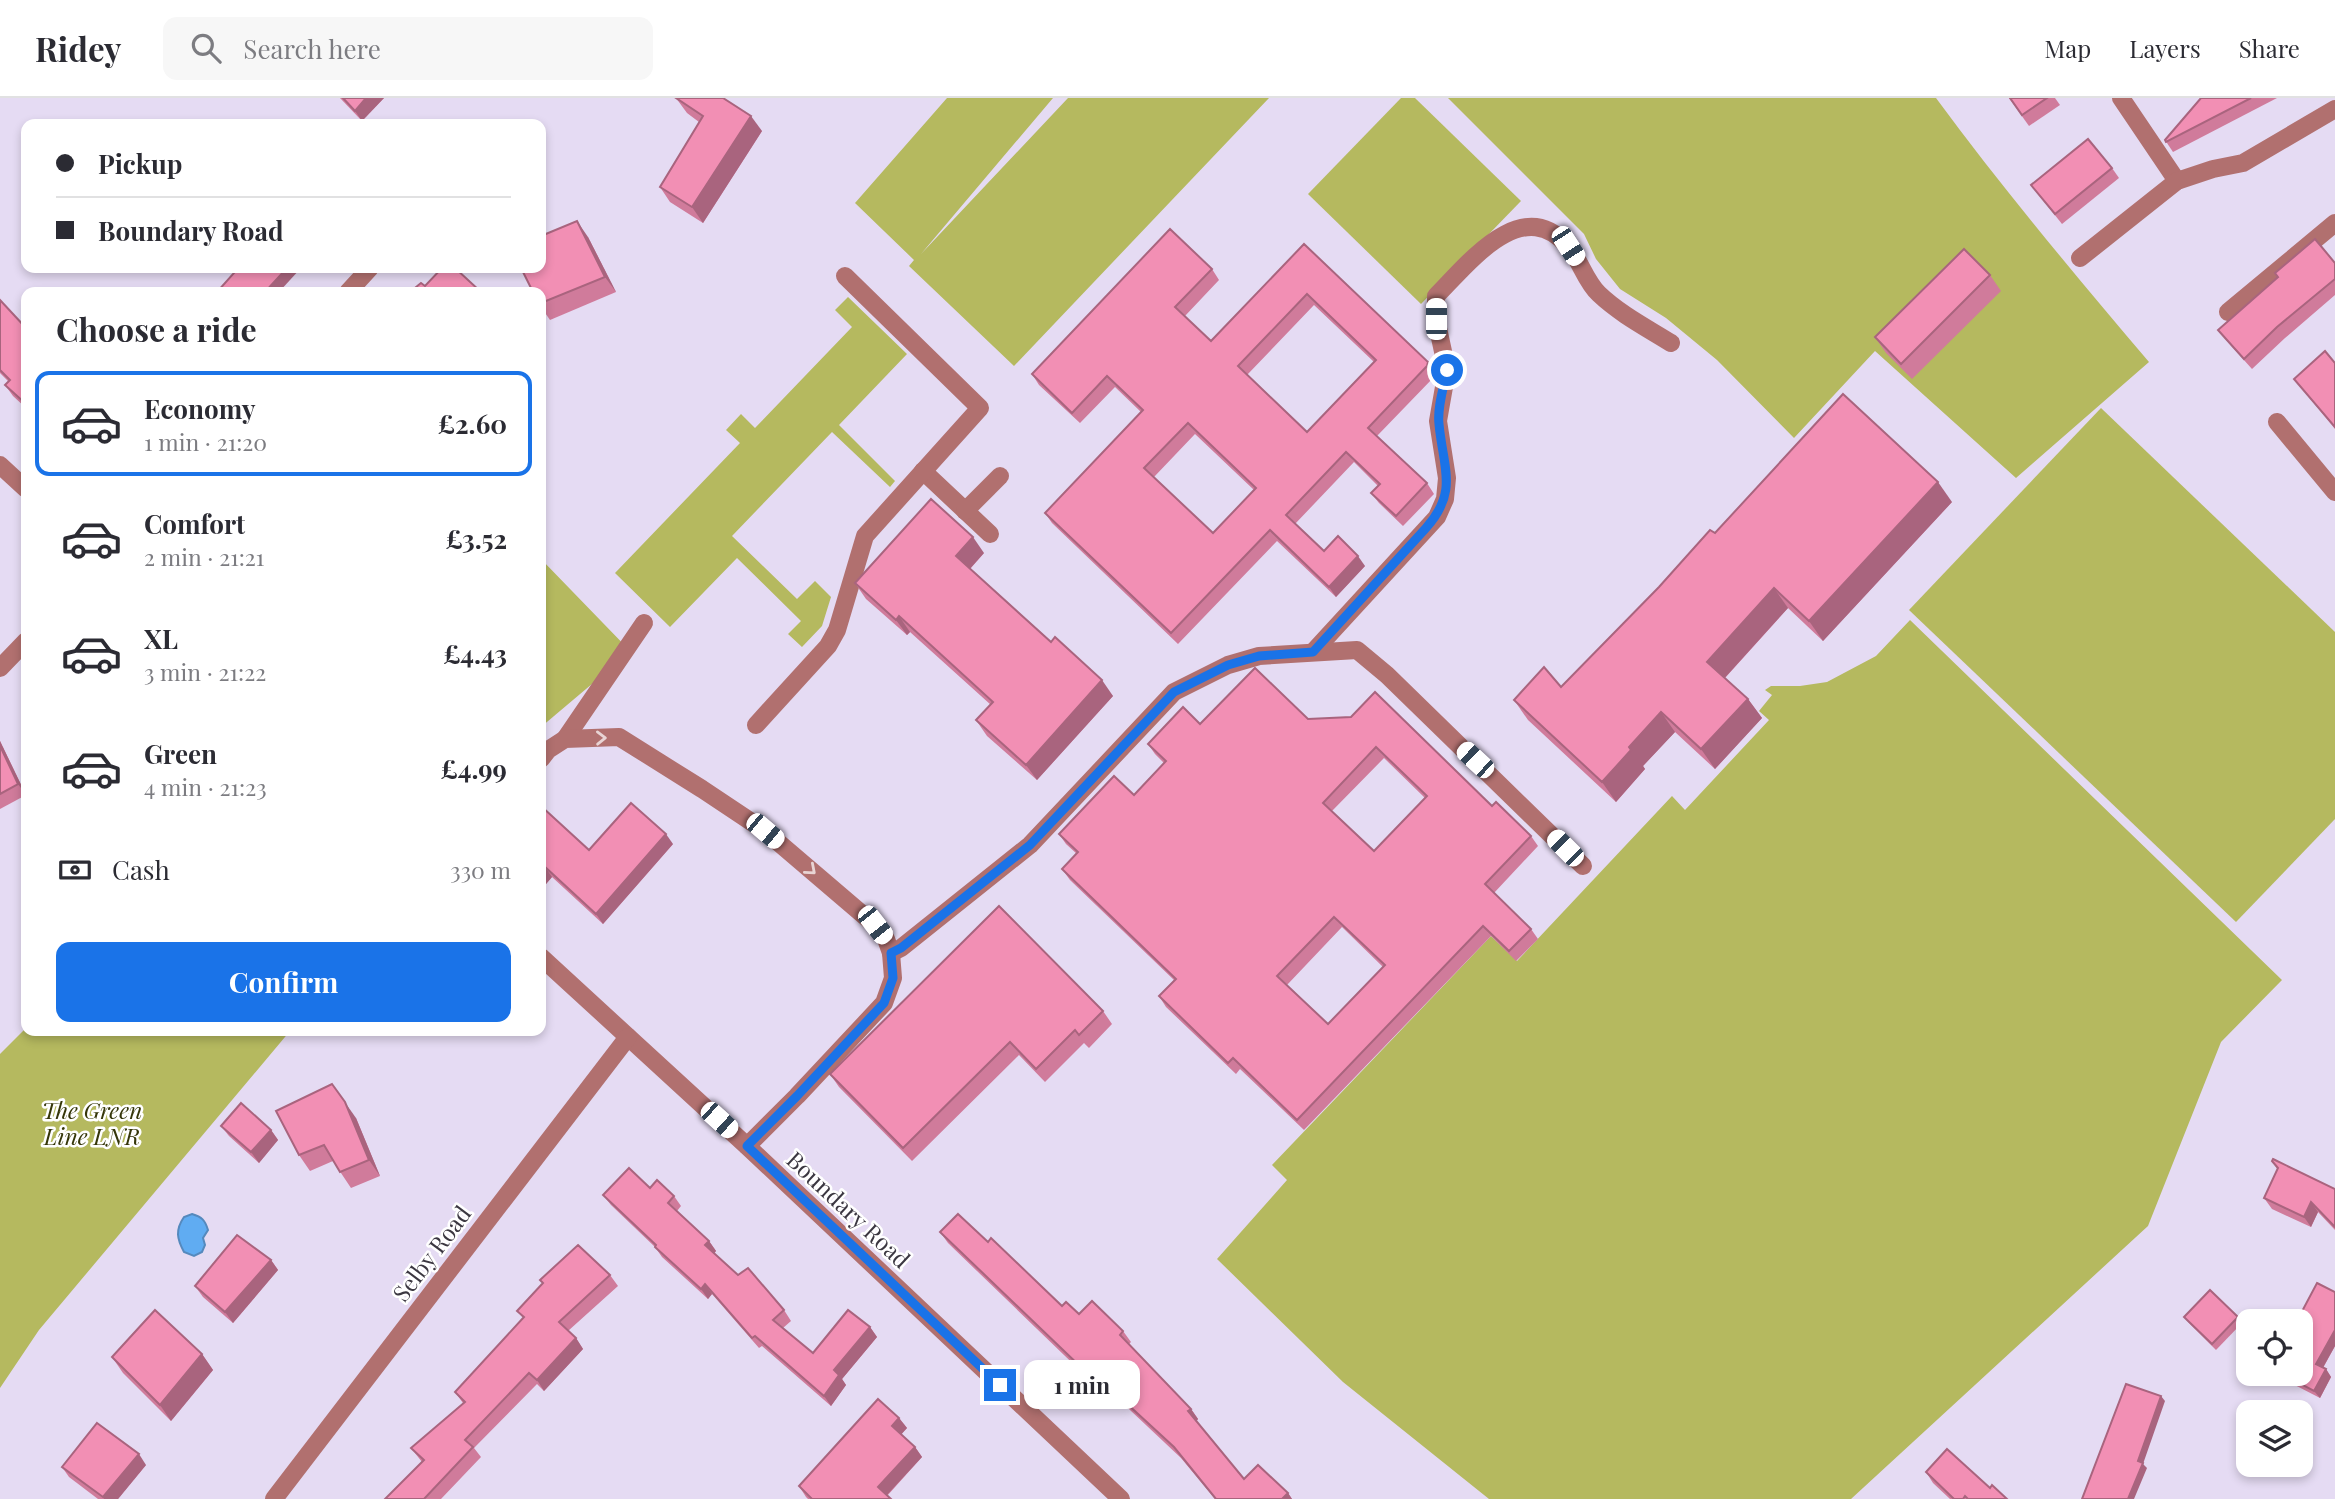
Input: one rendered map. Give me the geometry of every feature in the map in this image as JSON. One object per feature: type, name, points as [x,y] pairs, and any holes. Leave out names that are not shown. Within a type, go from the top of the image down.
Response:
[{"type":"street","points":[[2121,98],[2177,181]]},
{"type":"street","points":[[2080,258],[2177,181],[2213,169],[2243,163],[2335,109]]},
{"type":"street","points":[[2228,312],[2335,223]]},
{"type":"street","points":[[1313,652],[1437,517],[1445,499],[1447,478],[1438,421],[1447,370],[1436,319],[1436,296],[1489,243],[1513,230],[1532,226],[1550,230],[1568,246],[1597,292],[1671,343]]},
{"type":"street","points":[[353,287],[365,273]]},
{"type":"street","points":[[756,725],[828,646],[837,630],[865,536],[980,408],[845,276]]},
{"type":"street","points":[[2277,422],[2335,492]]},
{"type":"street","points":[[923,471],[990,534]]},
{"type":"street","points":[[2,472],[21,485]]},
{"type":"street","points":[[965,511],[1000,476]]},
{"type":"street","points":[[546,753],[565,738],[644,624]]},
{"type":"street","points":[[0,668],[21,646]]},
{"type":"street","points":[[891,953],[901,948],[1030,845],[1174,692],[1228,665],[1259,656],[1357,650],[1387,675],[1583,866]]},
{"type":"street","points":[[565,738],[619,737],[765,831],[875,925],[886,939],[891,953],[893,978],[884,1003],[747,1146]]},
{"type":"street","name":"Boundary Road","points":[[546,962],[747,1146],[1121,1499]]},
{"type":"street","name":"Selby Road","points":[[274,1499],[628,1037]]},
{"type":"green space","points":[[947,98],[1053,98],[921,254],[1068,98],[1269,98],[1014,366],[909,266],[914,260],[855,203]]},
{"type":"green space","points":[[1401,98],[1415,98],[1521,201],[1421,304],[1308,194]]},
{"type":"green space","points":[[1448,98],[1936,98],[2067,265],[2149,362],[2016,478],[1875,351],[1794,438],[1717,360],[1666,318],[1620,289],[1596,259],[1584,234]]},
{"type":"green space","points":[[848,297],[907,354],[839,425],[895,481],[890,487],[832,432],[732,536],[797,599],[815,581],[831,597],[822,626],[802,647],[788,634],[801,621],[737,558],[670,627],[615,573],[740,443],[726,430],[741,414],[755,428],[852,327],[835,310]]},
{"type":"green space","points":[[2101,408],[2335,632],[2335,819],[2236,922],[1909,610]]},
{"type":"green space","points":[[546,564],[633,654],[618,662],[546,723]]},
{"type":"green space","points":[[1910,620],[2282,980],[2221,1042],[2148,1226],[1851,1499],[1489,1499],[1343,1382],[1217,1259],[1287,1180],[1272,1165],[1491,936],[1517,961],[1672,796],[1685,810],[1769,720],[1759,711],[1772,695],[1765,690],[1771,686],[1827,682],[1876,656]]},
{"type":"green space","name":"The Green Line LNR","points":[[21,1033],[21,1036],[286,1036],[39,1330],[0,1388],[0,1054]]},
{"type":"water","points":[[192,1214],[203,1219],[208,1230],[203,1238],[205,1245],[202,1252],[194,1256],[184,1252],[178,1234],[184,1217]]},
{"type":"building","points":[[343,98],[366,98],[355,111]]},
{"type":"building","points":[[676,98],[723,98],[751,116],[692,207],[660,187],[703,116]]},
{"type":"building","points":[[2010,98],[2047,98],[2022,115]]},
{"type":"building","points":[[2201,98],[2251,98],[2166,142],[2165,140]]},
{"type":"building","points":[[2088,139],[2112,168],[2055,214],[2031,185]]},
{"type":"building","points":[[577,221],[605,277],[546,301],[546,287],[530,287],[524,273],[546,273],[546,234]]},
{"type":"building","points":[[1170,229],[1212,269],[1175,307],[1211,341],[1304,244],[1428,362],[1368,428],[1427,483],[1396,516],[1371,493],[1380,484],[1346,452],[1286,515],[1324,551],[1338,536],[1358,556],[1329,587],[1270,530],[1171,633],[1045,513],[1143,410],[1107,376],[1072,413],[1032,374]],"holes":[[[1307,294],[1376,360],[1307,432],[1238,366]],[[1188,423],[1256,488],[1213,533],[1144,468]]]},
{"type":"building","points":[[2315,239],[2335,263],[2335,279],[2277,327],[2244,359],[2218,330],[2278,277],[2275,273]]},
{"type":"building","points":[[1964,249],[1990,275],[1901,364],[1875,337]]},
{"type":"building","points":[[234,273],[282,273],[270,287],[221,287]]},
{"type":"building","points":[[437,273],[460,273],[476,287],[416,287],[421,283],[425,286]]},
{"type":"building","points":[[0,300],[21,323],[21,399],[5,385],[10,380],[0,370]]},
{"type":"building","points":[[2325,351],[2335,363],[2335,427],[2294,379]]},
{"type":"building","points":[[1843,394],[1938,482],[1809,621],[1774,588],[1707,662],[1748,699],[1701,749],[1661,712],[1602,782],[1514,700],[1544,667],[1561,687],[1659,587],[1710,530],[1715,533]]},
{"type":"building","points":[[931,499],[973,537],[956,556],[1051,642],[1055,637],[1102,680],[1026,765],[976,720],[993,702],[899,616],[896,620],[855,583]]},
{"type":"building","points":[[1255,668],[1308,719],[1351,717],[1375,692],[1492,806],[1496,802],[1531,836],[1485,884],[1531,929],[1509,951],[1483,926],[1297,1120],[1233,1058],[1228,1063],[1159,996],[1176,979],[1062,869],[1078,852],[1059,834],[1114,776],[1134,795],[1166,761],[1148,744],[1183,707],[1200,724]],"holes":[[[1376,747],[1427,796],[1374,851],[1323,803]],[[1334,917],[1385,965],[1328,1024],[1277,976]]]},
{"type":"building","points":[[0,746],[18,784],[0,794]]},
{"type":"building","points":[[631,803],[666,834],[596,914],[546,868],[546,811],[589,850]]},
{"type":"building","points":[[999,906],[1103,1011],[1079,1035],[1075,1030],[1036,1069],[1010,1042],[903,1148],[830,1074]]},
{"type":"building","points":[[332,1084],[345,1102],[369,1160],[340,1172],[324,1145],[299,1155],[276,1111]]},
{"type":"building","points":[[241,1103],[271,1130],[251,1152],[221,1126]]},
{"type":"building","points":[[2273,1159],[2335,1189],[2335,1227],[2311,1202],[2304,1217],[2264,1198],[2278,1168]]},
{"type":"building","points":[[629,1168],[650,1188],[657,1180],[674,1196],[668,1203],[709,1241],[705,1245],[738,1275],[748,1268],[784,1310],[773,1320],[813,1353],[848,1310],[870,1327],[834,1370],[839,1375],[824,1396],[755,1336],[752,1338],[705,1284],[701,1289],[603,1195]]},
{"type":"building","points":[[958,1214],[988,1242],[991,1238],[1062,1306],[1066,1302],[1079,1314],[1092,1301],[1123,1331],[1120,1335],[1191,1409],[1188,1411],[1244,1479],[1258,1465],[1288,1493],[1282,1499],[1216,1499],[1174,1447],[1088,1368],[1085,1371],[940,1232]]},
{"type":"building","points":[[237,1235],[271,1260],[225,1312],[195,1286]]},
{"type":"building","points":[[578,1245],[610,1275],[559,1322],[576,1338],[537,1380],[529,1373],[465,1440],[473,1447],[424,1499],[385,1499],[424,1460],[411,1448],[465,1402],[455,1392],[524,1317],[517,1311],[543,1283],[540,1280]]},
{"type":"building","points":[[2317,1283],[2335,1292],[2335,1330],[2316,1364],[2326,1369],[2314,1391],[2305,1386],[2313,1386],[2313,1309],[2303,1309]]},
{"type":"building","points":[[2210,1290],[2236,1315],[2236,1319],[2212,1344],[2184,1317]]},
{"type":"building","points":[[155,1310],[202,1354],[160,1405],[112,1357]]},
{"type":"building","points":[[2126,1384],[2161,1396],[2138,1461],[2143,1463],[2128,1499],[2082,1499]]},
{"type":"building","points":[[878,1399],[899,1418],[892,1426],[915,1447],[878,1487],[891,1499],[812,1499],[799,1486]]},
{"type":"building","points":[[97,1423],[139,1454],[103,1497],[62,1467]]},
{"type":"building","points":[[1947,1449],[1990,1488],[1992,1485],[2007,1499],[1968,1499],[1965,1496],[1963,1499],[1954,1499],[1926,1472]]},
{"type":"route","points":[[1000,1385],[747,1146],[884,1003],[893,978],[891,953],[901,948],[1030,845],[1174,692],[1228,665],[1259,656],[1313,652],[1437,517],[1445,499],[1447,478],[1438,421],[1447,370]]}]
